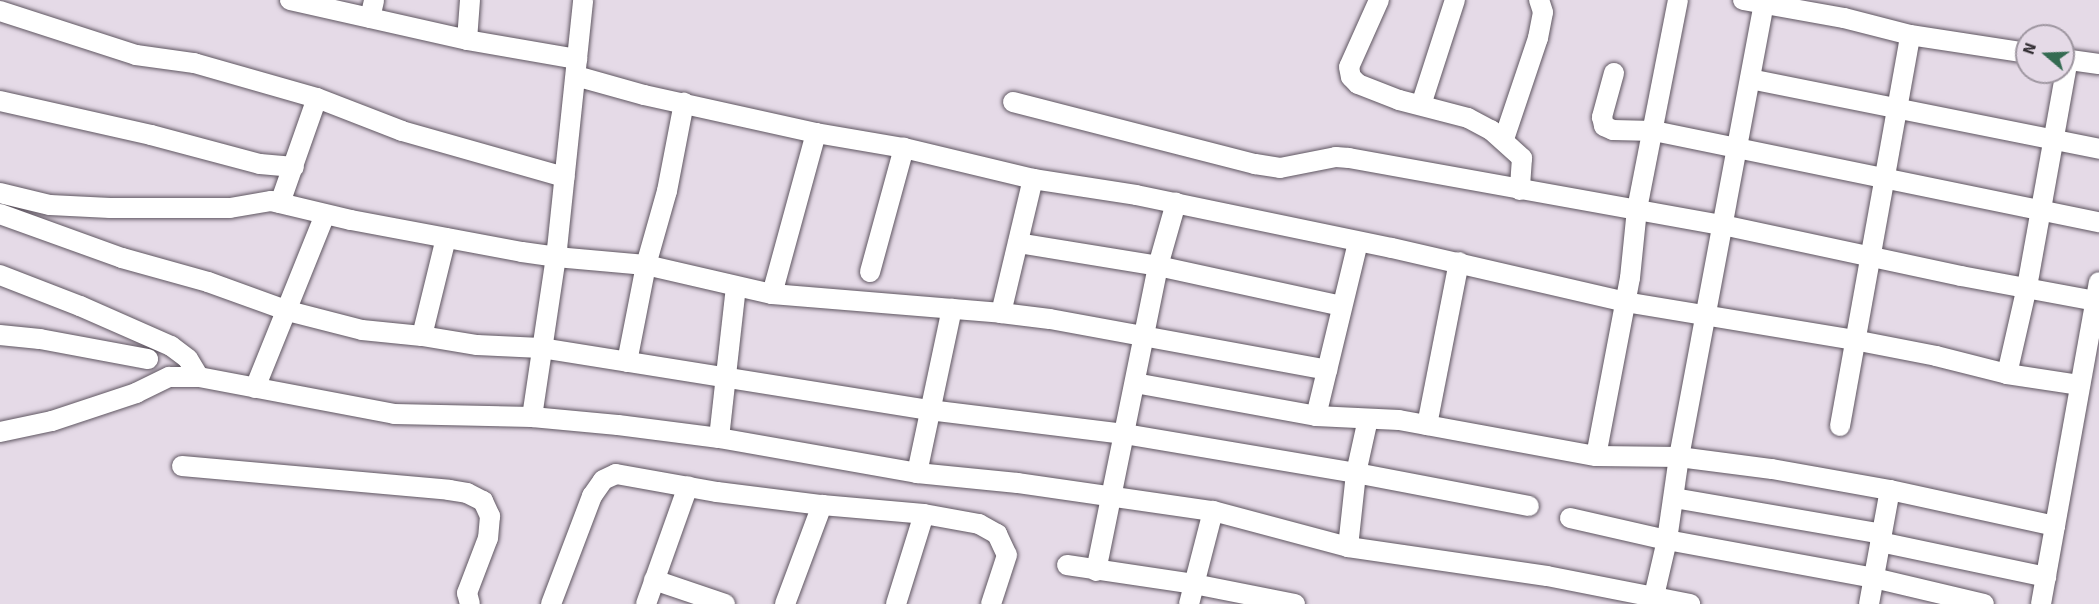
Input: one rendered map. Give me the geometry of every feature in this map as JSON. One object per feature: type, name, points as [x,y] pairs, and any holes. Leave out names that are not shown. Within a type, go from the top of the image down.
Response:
[{"type":"street","points":[[467,40],[470,0]]},
{"type":"street","points":[[532,417],[556,257],[583,0]]},
{"type":"street","points":[[1379,0],[1349,67],[1352,77],[1358,84],[1468,118],[1504,139],[1522,159],[1520,190]]},
{"type":"street","points":[[1421,105],[1455,0]]},
{"type":"street","points":[[1504,139],[1538,38],[1543,12],[1539,0]]},
{"type":"street","points":[[1596,456],[1625,302],[1636,209],[1654,131],[1678,0]]},
{"type":"street","points":[[1743,0],[1845,9],[1910,35],[2015,51]]},
{"type":"street","points":[[300,1],[372,9],[467,40],[577,68],[684,103],[816,133],[904,148],[1033,179],[1176,203],[1459,262],[1625,302],[1854,340],[1936,356],[2007,375],[2080,385]]},
{"type":"street","points":[[1654,596],[1667,540],[1679,457],[1764,2]]},
{"type":"street","points":[[0,11],[136,55],[194,63],[317,98],[402,131],[565,177]]},
{"type":"street","points":[[1840,426],[1910,35]]},
{"type":"street","points":[[2075,60],[2099,63]]},
{"type":"street","points":[[1614,73],[1602,117],[1604,126],[1613,130],[1654,131],[1884,180],[2099,222]]},
{"type":"street","points":[[1750,79],[2099,149]]},
{"type":"street","points":[[2007,375],[2027,287],[2061,84]]},
{"type":"street","points":[[280,203],[317,98]]},
{"type":"street","points":[[0,101],[151,135],[260,164],[294,167]]},
{"type":"street","points":[[1013,102],[1255,164],[1280,168],[1336,157],[1349,158],[1723,225],[1961,276],[2027,287],[2097,291],[2041,604]]},
{"type":"street","points":[[627,362],[646,265],[667,191],[684,103]]},
{"type":"street","points":[[772,294],[816,133]]},
{"type":"street","points":[[870,272],[904,148]]},
{"type":"street","points":[[1001,313],[1033,179]]},
{"type":"street","points":[[0,193],[50,205],[176,210],[230,208],[271,201],[446,238],[556,257],[646,265],[772,294],[1001,313],[1145,336],[1327,370]]},
{"type":"street","points":[[1096,571],[1158,266],[1176,203]]},
{"type":"street","points":[[0,214],[122,258],[208,282],[288,311],[362,330],[422,336],[477,345],[541,348],[929,410],[1125,434],[1356,472],[1529,506]]},
{"type":"street","points":[[255,388],[288,311],[325,214]]},
{"type":"street","points":[[422,336],[446,238]]},
{"type":"street","points":[[1316,416],[1358,242]]},
{"type":"street","points":[[1018,243],[1158,266],[1341,306]]},
{"type":"street","points":[[1428,425],[1459,262]]},
{"type":"street","points":[[0,275],[80,306],[181,352],[199,377]]},
{"type":"street","points":[[719,438],[736,287]]},
{"type":"street","points":[[917,473],[952,309]]},
{"type":"street","points":[[0,335],[40,339],[148,358]]},
{"type":"street","points":[[148,358],[160,342]]},
{"type":"street","points":[[148,358],[155,382]]},
{"type":"street","points":[[0,432],[62,417],[136,393],[169,377],[199,377],[394,414],[532,417],[719,438],[917,473],[1018,483],[1214,511],[1348,547],[1520,572],[1611,596],[1654,596],[1690,604]]},
{"type":"street","points":[[1135,383],[1316,416],[1400,420],[1596,456],[1679,457],[1772,469],[1890,490],[2055,526]]},
{"type":"street","points":[[1348,547],[1356,472],[1368,418]]},
{"type":"street","points":[[182,466],[467,493],[483,501],[490,516],[488,538],[467,593],[470,604]]},
{"type":"street","points":[[551,604],[592,496],[603,480],[616,474],[822,505],[924,514],[979,524],[997,534],[1007,555],[991,604]]},
{"type":"street","points":[[646,604],[688,486]]},
{"type":"street","points":[[1869,604],[1890,490]]},
{"type":"street","points":[[1674,498],[1881,538],[2046,577]]},
{"type":"street","points":[[785,604],[822,505]]},
{"type":"street","points":[[1188,604],[1214,511]]},
{"type":"street","points":[[896,604],[924,514]]},
{"type":"street","points":[[1570,518],[1667,540],[1874,578],[1984,604]]},
{"type":"street","points":[[1067,565],[1194,584],[1295,604]]},
{"type":"street","points":[[654,580],[725,604]]}]
